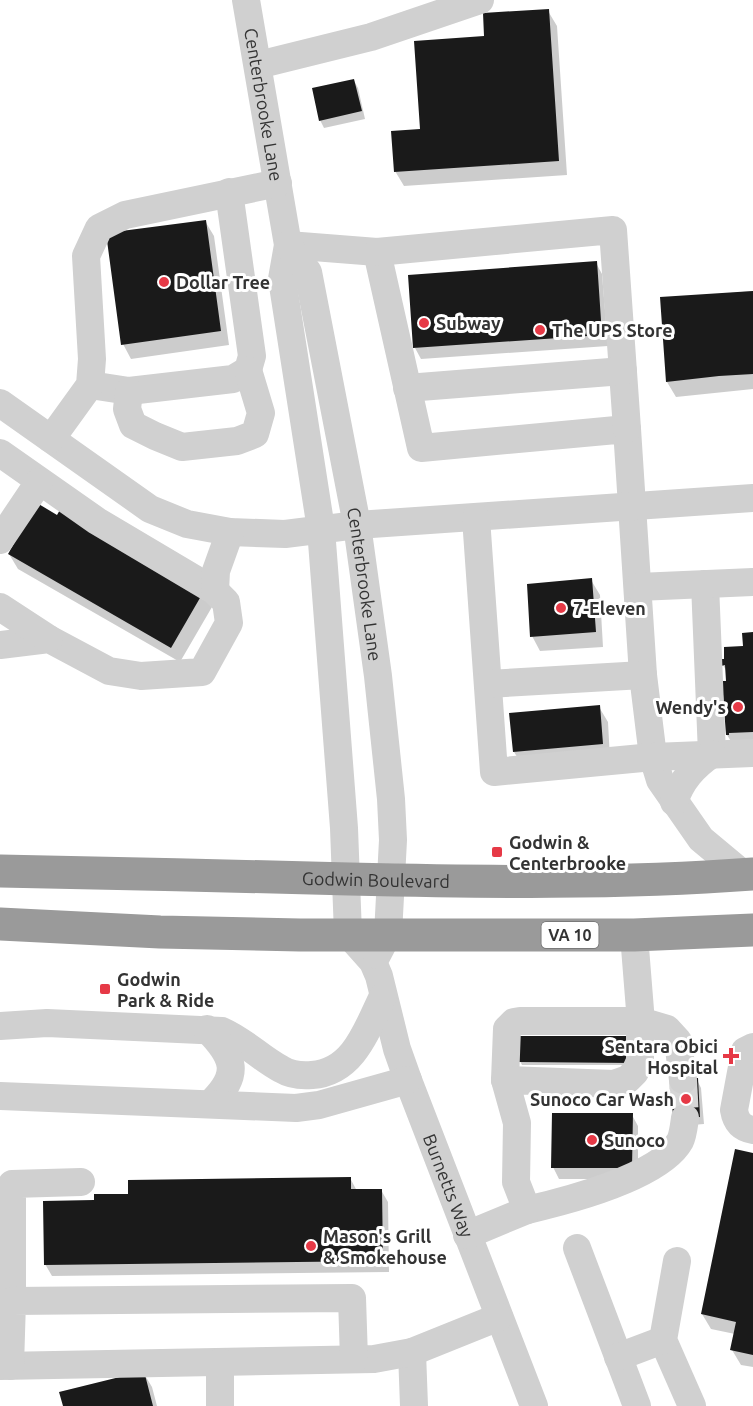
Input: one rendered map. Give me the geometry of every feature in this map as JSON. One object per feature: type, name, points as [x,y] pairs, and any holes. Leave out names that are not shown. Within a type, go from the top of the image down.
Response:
[{"type":"highway","name":"Godwin Boulevard","points":[[0,871],[543,882],[696,878],[748,874]]},
{"type":"highway","name":"VA 10","points":[[0,924],[160,932],[348,934],[380,948],[753,930]]},
{"type":"street","name":"Centerbrooke Lane","points":[[246,0],[288,246],[282,279],[321,529],[348,934]]},
{"type":"street","points":[[258,65],[371,37],[419,10],[480,0]]},
{"type":"street","points":[[0,608],[49,639],[109,671],[141,676],[202,672],[229,623],[226,602],[215,591],[97,521],[39,482],[4,462],[43,433],[90,385],[92,358],[86,256],[99,228],[125,215],[278,183]]},
{"type":"street","points":[[129,391],[127,409],[134,425],[182,447],[237,441],[255,434],[261,413],[248,370],[252,356],[229,192]]},
{"type":"street","points":[[288,246],[377,252],[613,230],[643,675],[652,757],[660,780],[700,840],[748,874]]},
{"type":"street","name":"Centerbrooke Lane","points":[[288,246],[308,272],[357,525],[378,676],[393,840],[390,880],[380,948]]},
{"type":"street","points":[[377,252],[421,448],[627,429]]},
{"type":"street","points":[[90,385],[129,391],[233,379],[248,370]]},
{"type":"street","points":[[407,388],[623,371]]},
{"type":"street","points":[[0,403],[150,509],[187,524],[230,532],[285,534],[357,525],[753,498]]},
{"type":"street","points":[[0,540],[39,482]]},
{"type":"street","points":[[476,518],[494,772],[652,757],[753,753]]},
{"type":"street","points":[[215,591],[216,571],[230,532]]},
{"type":"street","points":[[638,587],[753,582]]},
{"type":"street","points":[[705,584],[712,754]]},
{"type":"street","points":[[0,645],[49,639]]},
{"type":"street","points":[[488,684],[643,675]]},
{"type":"street","points":[[674,802],[679,786],[697,765],[712,754]]},
{"type":"street","points":[[506,1080],[614,1084],[628,1079],[635,1072],[640,1061],[640,1021],[634,935]]},
{"type":"street","name":"Burnetts Way","points":[[380,948],[379,976],[397,1049],[534,1406]]},
{"type":"street","points":[[0,1026],[47,1023],[222,1031],[243,1041],[284,1071],[294,1075],[320,1075],[349,1059],[357,1049],[383,996]]},
{"type":"street","points":[[527,1210],[516,1182],[517,1123],[506,1080],[507,1029],[514,1022],[640,1021],[667,1029],[678,1041],[683,1080]]},
{"type":"street","points":[[207,1029],[224,1047],[231,1069],[227,1085],[210,1104]]},
{"type":"street","points":[[753,1047],[745,1051],[734,1110],[736,1119],[744,1128],[753,1130]]},
{"type":"street","points":[[0,1096],[308,1107],[408,1080]]},
{"type":"street","points":[[467,1235],[527,1210],[569,1200],[628,1178],[666,1157],[680,1140],[685,1118]]},
{"type":"street","points":[[81,1182],[12,1184],[12,1301],[5,1366],[374,1359],[412,1352],[499,1317]]},
{"type":"street","points":[[577,1248],[637,1406]]},
{"type":"street","points":[[677,1261],[663,1340],[692,1406]]},
{"type":"street","points":[[12,1301],[352,1298],[354,1359]]},
{"type":"street","points":[[618,1357],[663,1340]]},
{"type":"street","points":[[412,1352],[414,1406]]},
{"type":"street","points":[[220,1362],[220,1406]]},
{"type":"building","points":[[549,9],[559,161],[394,172],[391,131],[420,129],[414,41],[484,36],[483,13]]},
{"type":"building","points":[[354,79],[362,111],[319,121],[312,88]]},
{"type":"building","name":"Dollar Tree","points":[[206,220],[221,331],[121,345],[106,233]]},
{"type":"building","points":[[597,261],[602,335],[413,348],[408,275]]},
{"type":"building","points":[[753,291],[753,374],[666,382],[660,297]]},
{"type":"building","points":[[37,503],[57,515],[61,508],[204,591],[171,648],[8,554]]},
{"type":"building","name":"7-Eleven","points":[[592,578],[596,632],[530,637],[527,584]]},
{"type":"building","name":"Wendy's","points":[[753,632],[753,732],[726,735],[722,681],[726,681],[725,665],[721,666],[721,659],[724,659],[724,647],[743,646],[742,633]]},
{"type":"building","points":[[600,705],[603,744],[513,752],[509,713]]},
{"type":"building","points":[[519,1036],[633,1036],[633,1063],[519,1062]]},
{"type":"building","name":"Sunoco Car Wash","points":[[698,1078],[700,1117],[673,1119],[671,1080]]},
{"type":"building","name":"Sunoco","points":[[552,1113],[633,1113],[632,1168],[551,1168]]},
{"type":"building","points":[[735,1149],[753,1153],[753,1355],[730,1350],[736,1322],[701,1314]]},
{"type":"building","points":[[351,1177],[351,1189],[382,1189],[383,1261],[44,1265],[43,1201],[94,1200],[94,1194],[128,1194],[128,1180]]},
{"type":"building","points":[[144,1371],[153,1406],[63,1406],[59,1392]]},
{"type":"tunnel","points":[[683,1080],[685,1118]]},
{"type":"place","name":"Dollar Tree","points":[[164,282]]},
{"type":"place","name":"Subway","points":[[424,323]]},
{"type":"place","name":"The UPS Store","points":[[540,330]]},
{"type":"place","name":"7-Eleven","points":[[561,608]]},
{"type":"place","name":"Wendy's","points":[[738,707]]},
{"type":"place","name":"Godwin & Centerbrooke","points":[[497,852]]},
{"type":"place","name":"Godwin Park & Ride","points":[[105,989]]},
{"type":"place","name":"Sentara Obici Hospital","points":[[731,1056]]},
{"type":"place","name":"Sunoco Car Wash","points":[[686,1099]]},
{"type":"place","name":"Sunoco","points":[[592,1140]]},
{"type":"place","name":"Mason's Grill & Smokehouse","points":[[311,1246]]}]
